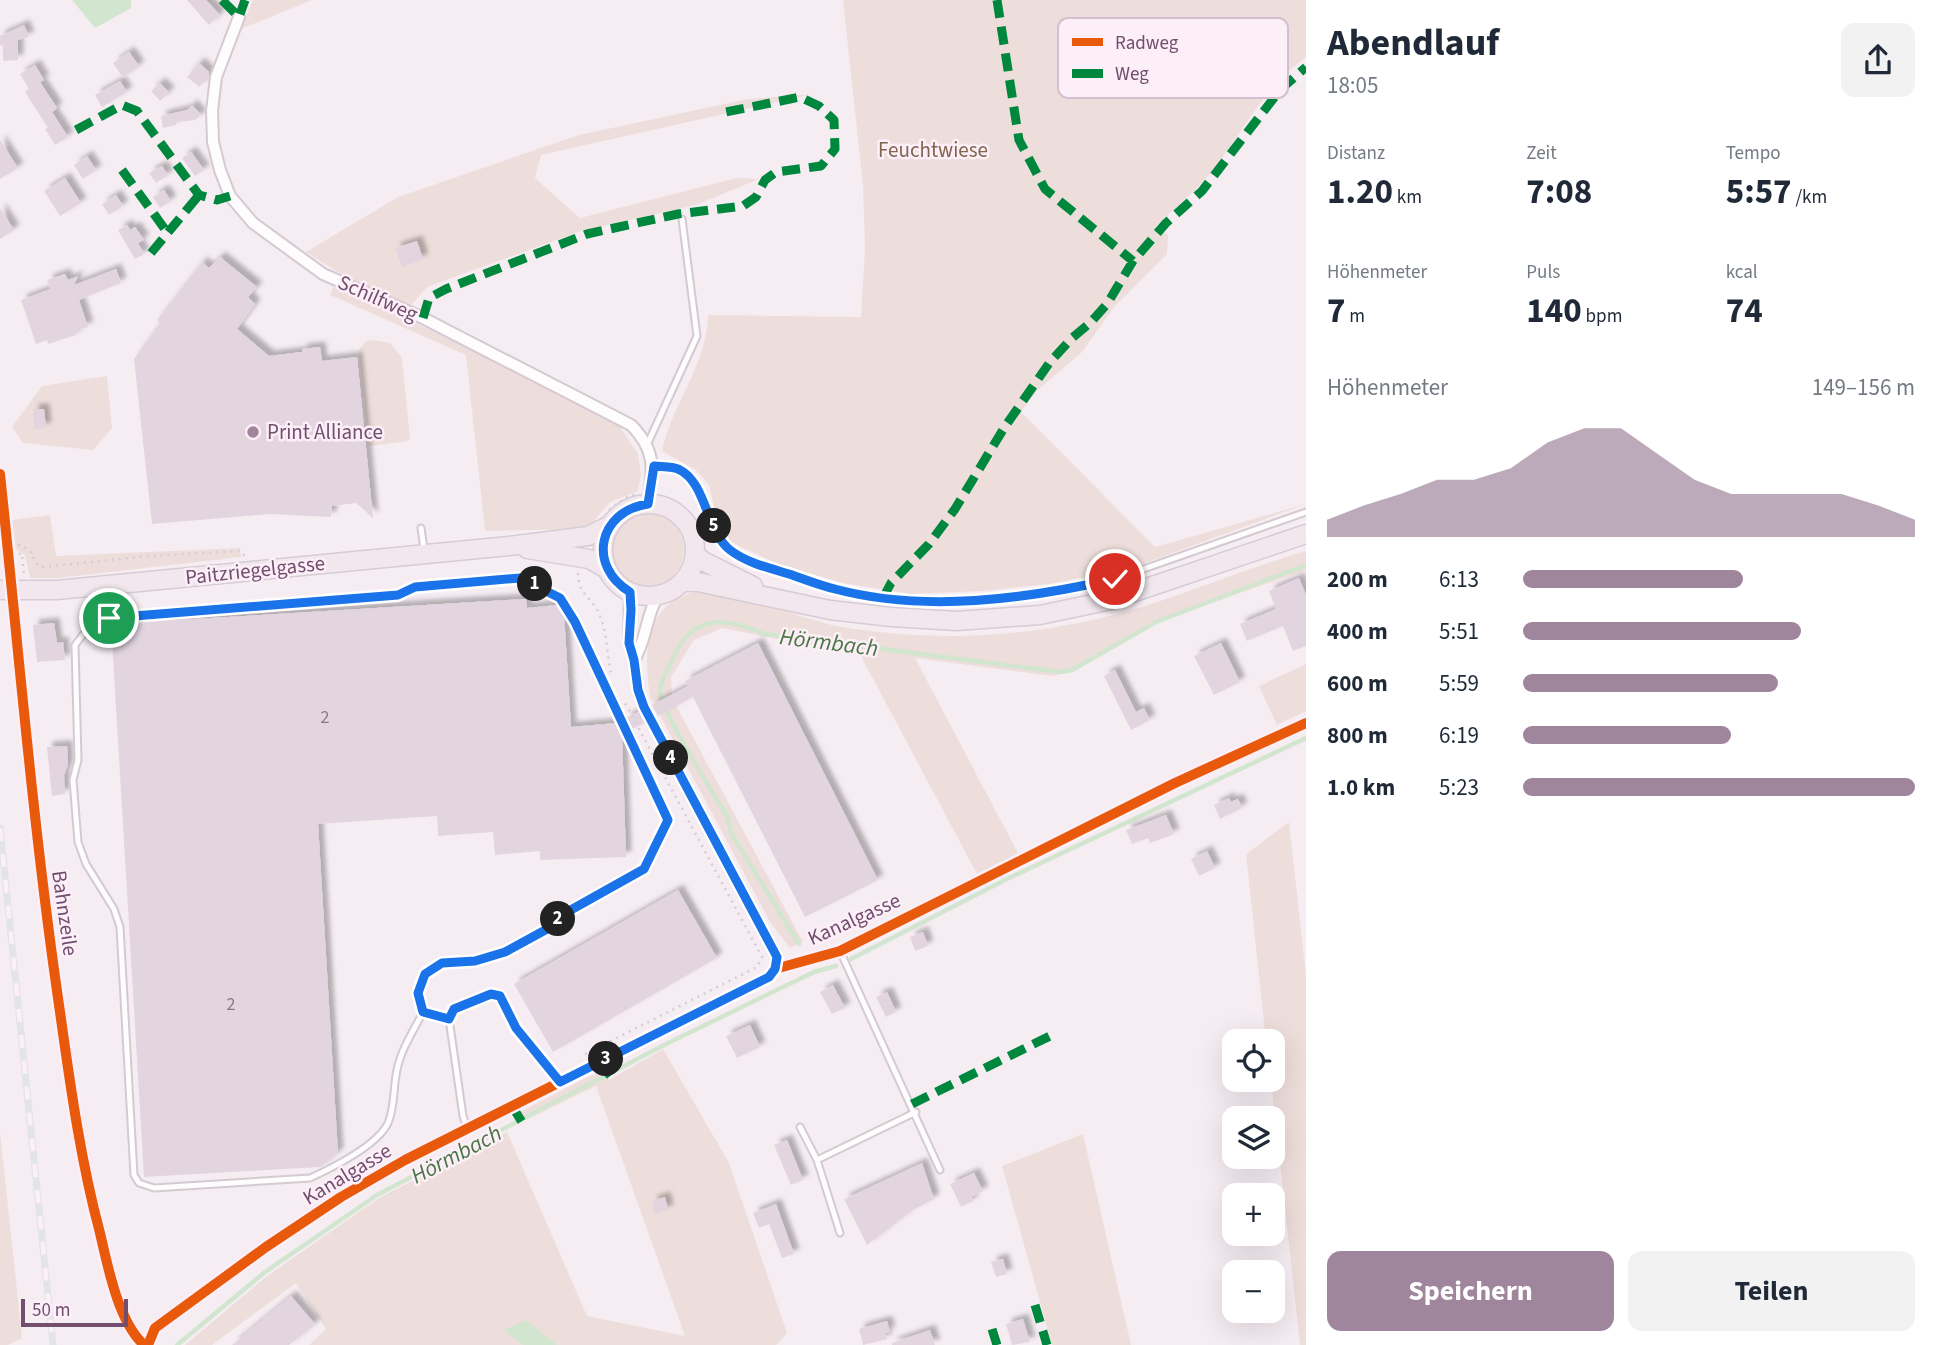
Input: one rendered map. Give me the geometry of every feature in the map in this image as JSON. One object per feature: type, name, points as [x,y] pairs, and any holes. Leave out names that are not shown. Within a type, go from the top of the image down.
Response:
[{"type":"main road","points":[[645,498],[677,513],[694,538],[695,554],[691,569],[682,582],[658,595],[630,592],[621,586],[607,569],[603,547],[608,519],[645,498]]},
{"type":"main road","name":"Paitzriegelgasse","points":[[0,590],[57,590],[424,552],[509,546],[587,536],[608,519]]},
{"type":"main road","points":[[682,582],[698,582],[775,596],[830,610],[891,617],[957,621],[1040,615],[1111,600],[1306,534]]},
{"type":"main road","name":"Paitzriegelgasse","points":[[509,546],[589,559],[607,569]]},
{"type":"main road","points":[[695,554],[703,561],[775,596]]},
{"type":"street","name":"Schilfweg","points":[[239,16],[216,77],[212,111],[213,142],[219,170],[230,196],[253,223],[323,274],[424,318],[631,425],[647,445],[654,466],[645,498]]},
{"type":"street","name":"Bahnzeile","points":[[0,474],[38,856],[73,1104],[88,1187],[107,1264],[121,1308],[136,1338],[146,1345]]},
{"type":"street","points":[[630,592],[629,643],[636,683],[644,707],[777,957],[775,969]]},
{"type":"street","points":[[634,660],[643,646],[646,618],[658,595]]},
{"type":"street","name":"Kanalgasse","points":[[146,1345],[155,1328],[277,1240],[352,1191],[467,1129],[769,977],[775,969],[840,951],[1175,783],[1306,723]]},
{"type":"lane","points":[[647,445],[697,336],[681,219]]},
{"type":"lane","points":[[654,466],[679,469],[692,481],[728,549],[750,561],[836,589],[883,598],[931,601],[995,598],[1064,590],[1115,579],[1306,512]]},
{"type":"lane","points":[[421,528],[424,552]]},
{"type":"lane","points":[[520,578],[560,598],[575,622],[668,820],[644,869],[560,916],[549,928],[505,952],[475,961],[442,963],[425,974],[418,993],[423,1012],[403,1051],[397,1069],[390,1121],[381,1136],[328,1170],[310,1178],[154,1188],[139,1183],[134,1175],[120,927],[114,909],[86,864],[78,842],[73,780],[78,760],[75,645],[89,627],[109,618],[398,595],[415,587],[520,578]]},
{"type":"lane","points":[[840,951],[916,1112],[940,1170]]},
{"type":"lane","points":[[467,1129],[449,1019],[454,1009],[491,994],[500,996],[516,1028],[560,1082]]},
{"type":"lane","points":[[423,1012],[449,1019]]},
{"type":"lane","points":[[817,1160],[916,1112]]},
{"type":"lane","points":[[800,1127],[817,1160],[840,1233]]},
{"type":"path","points":[[608,519],[627,497],[645,498]]},
{"type":"path","points":[[7,545],[21,545],[32,553],[35,563],[44,567],[148,556],[239,551],[248,559],[235,560]]},
{"type":"path","points":[[22,553],[24,576]]},
{"type":"green space","points":[[253,0],[312,0],[241,29]]},
{"type":"green space","name":"Feuchtwiese","points":[[843,0],[1306,0],[1306,57],[1288,72],[1288,18],[1058,18],[1058,98],[1265,98],[1210,173],[1155,227],[1168,235],[1167,254],[1115,306],[1082,352],[1037,391],[1021,412],[1155,547],[1306,504],[1132,568],[1049,584],[982,591],[911,594],[843,583],[778,564],[731,542],[716,516],[709,485],[696,470],[662,451],[673,417],[702,350],[708,315],[861,317],[865,247],[863,186]]},
{"type":"green space","points":[[813,94],[541,155],[535,178],[580,218],[736,178],[759,179],[696,205],[581,231],[427,287],[410,306],[367,290],[306,252],[398,197],[579,135],[748,99]]},
{"type":"green space","points":[[333,287],[510,365],[539,385],[616,421],[638,454],[641,474],[638,491],[610,502],[593,522],[576,529],[485,531],[466,355],[330,295]]},
{"type":"green space","points":[[366,341],[390,343],[402,358],[410,438],[408,441],[369,446],[359,350]]},
{"type":"green space","points":[[107,376],[112,428],[93,450],[23,443],[12,427],[42,386]]},
{"type":"green space","points":[[648,514],[668,520],[678,530],[684,550],[678,570],[668,580],[648,586],[628,580],[618,570],[612,550],[618,530],[628,520]]},
{"type":"green space","points":[[50,515],[56,556],[240,548],[241,557],[58,578],[30,578],[25,555],[16,549],[12,520]]},
{"type":"green space","points":[[1306,551],[1306,570],[1157,622],[1075,671],[1052,676],[915,658],[1019,855],[978,876],[861,656],[722,628],[694,640],[671,677],[672,698],[803,942],[790,948],[770,922],[650,697],[647,666],[650,636],[662,611],[673,601],[688,594],[701,592],[738,598],[837,626],[912,635],[982,635],[1031,631],[1104,617],[1151,604]]},
{"type":"green space","points":[[1306,664],[1306,711],[1277,725],[1259,686]]},
{"type":"green space","points":[[1289,822],[1306,976],[1306,1345],[1300,1345],[1285,1208],[1285,1183],[1282,1183],[1281,1169],[1285,1169],[1285,1106],[1274,1106],[1272,1092],[1285,1092],[1285,1029],[1265,1029],[1246,854]]},
{"type":"green space","points":[[663,1049],[729,1163],[787,1333],[776,1345],[309,1345],[326,1329],[296,1283],[212,1345],[185,1345],[267,1276],[379,1198],[507,1132],[587,1316],[685,1336],[596,1086],[526,1120],[520,1112],[601,1070],[609,1080]]},
{"type":"green space","points":[[0,1131],[22,1338],[8,1345],[0,1345]]},
{"type":"green space","points":[[1083,1134],[1131,1345],[1052,1345],[1002,1166]]},
{"type":"shaded area","points":[[72,0],[131,0],[131,8],[95,28]]},
{"type":"shaded area","points":[[526,1320],[557,1345],[523,1345],[504,1330]]},
{"type":"building","points":[[187,0],[206,0],[220,15],[209,25]]},
{"type":"building","points":[[24,25],[29,37],[18,40],[18,60],[3,61],[0,36]]},
{"type":"building","points":[[129,52],[139,66],[123,78],[113,63]]},
{"type":"building","points":[[199,63],[209,72],[208,78],[199,87],[187,77]]},
{"type":"building","points":[[35,65],[44,80],[40,82],[57,108],[52,112],[68,137],[55,145],[45,129],[48,128],[25,92],[29,89],[20,74]]},
{"type":"building","points":[[120,81],[127,92],[102,107],[95,95]]},
{"type":"building","points":[[160,83],[169,92],[160,101],[151,91]]},
{"type":"building","points":[[192,105],[201,115],[195,120],[176,122],[176,125],[163,128],[161,116],[187,110]]},
{"type":"building","points":[[0,140],[18,168],[0,179]]},
{"type":"building","points":[[191,152],[204,170],[195,176],[182,158]]},
{"type":"building","points":[[87,156],[96,170],[83,179],[74,165]]},
{"type":"building","points":[[162,166],[168,175],[156,183],[149,173]]},
{"type":"building","points":[[65,178],[81,203],[60,216],[44,191]]},
{"type":"building","points":[[164,190],[171,201],[160,208],[153,197]]},
{"type":"building","points":[[116,195],[123,206],[109,215],[102,204]]},
{"type":"building","points":[[0,208],[14,230],[0,239]]},
{"type":"building","points":[[127,225],[130,230],[135,227],[144,240],[138,243],[144,254],[135,259],[118,230]]},
{"type":"building","points":[[417,241],[423,259],[402,267],[395,248]]},
{"type":"building","name":"Print Alliance","points":[[220,257],[257,287],[248,297],[255,304],[237,329],[269,356],[320,347],[322,361],[357,357],[373,518],[356,503],[332,506],[331,517],[270,514],[152,524],[134,359],[160,323],[157,320],[202,262],[209,268]]},
{"type":"building","points":[[116,269],[121,283],[79,300],[88,327],[75,331],[76,335],[48,344],[47,340],[36,344],[21,300],[50,289],[47,280],[65,274],[68,280],[78,276],[74,285]]},
{"type":"building","points":[[33,409],[44,409],[46,428],[34,429]]},
{"type":"building","points":[[1299,578],[1306,595],[1306,646],[1293,651],[1283,626],[1247,641],[1240,624],[1276,609],[1269,591]]},
{"type":"building","points":[[526,599],[527,608],[558,605],[564,614],[571,727],[617,723],[622,734],[626,857],[540,860],[540,851],[495,855],[493,832],[438,836],[437,816],[318,824],[338,1153],[321,1167],[144,1177],[111,624]]},
{"type":"building","points":[[54,623],[57,643],[63,642],[65,660],[37,662],[33,625]]},
{"type":"building","points":[[758,643],[878,880],[805,917],[693,697],[658,716],[652,705],[688,686],[685,681]]},
{"type":"building","points":[[1221,643],[1240,682],[1214,695],[1194,656]]},
{"type":"building","points":[[1115,670],[1136,712],[1144,708],[1150,720],[1131,730],[1104,676]]},
{"type":"building","points":[[638,712],[644,723],[631,730],[626,718]]},
{"type":"building","points":[[67,746],[65,794],[52,796],[47,747]]},
{"type":"building","points":[[1229,798],[1231,802],[1238,799],[1242,808],[1220,819],[1214,805]]},
{"type":"building","points":[[1166,815],[1174,834],[1150,843],[1148,838],[1132,844],[1126,830]]},
{"type":"building","points":[[1207,851],[1215,868],[1199,876],[1191,859]]},
{"type":"building","points":[[678,890],[717,958],[553,1052],[514,984]]},
{"type":"building","points":[[923,932],[928,946],[915,951],[910,937]]},
{"type":"building","points":[[833,985],[845,1008],[832,1014],[820,992]]},
{"type":"building","points":[[887,992],[896,1012],[886,1017],[876,997]]},
{"type":"building","points":[[750,1025],[760,1047],[737,1058],[726,1036]]},
{"type":"building","points":[[787,1140],[803,1180],[791,1185],[774,1145]]},
{"type":"building","points":[[922,1163],[934,1199],[911,1211],[867,1245],[844,1199]]},
{"type":"building","points":[[974,1173],[983,1191],[971,1197],[973,1201],[961,1207],[950,1184]]},
{"type":"building","points":[[665,1197],[668,1210],[655,1214],[652,1201]]},
{"type":"building","points":[[776,1204],[794,1254],[782,1258],[769,1224],[759,1228],[753,1213]]},
{"type":"building","points":[[1003,1259],[1007,1274],[996,1277],[991,1262]]},
{"type":"building","points":[[291,1296],[315,1324],[289,1345],[232,1345]]},
{"type":"building","points":[[1023,1319],[1030,1342],[1012,1345],[1006,1324]]},
{"type":"building","points":[[887,1321],[890,1332],[885,1333],[887,1339],[863,1345],[859,1329]]},
{"type":"building","points":[[930,1330],[935,1345],[892,1345],[892,1343]]},
{"type":"waterway","name":"Hörmbach","points":[[799,944],[731,833],[728,818],[678,733],[662,700],[660,686],[680,645],[689,634],[699,627],[723,622],[765,634],[1060,672],[1072,670],[1156,622],[1306,565]]},
{"type":"waterway","name":"Hörmbach","points":[[851,959],[1007,879],[1306,738]]},
{"type":"waterway","name":"Hörmbach","points":[[177,1345],[265,1272],[377,1195],[666,1044],[814,972],[836,966]]},
{"type":"railway","points":[[0,828],[53,1345]]},
{"type":"marked path","points":[[222,0],[239,17],[245,0]]},
{"type":"marked path","points":[[997,0],[1019,140],[1045,189],[1133,261]]},
{"type":"marked path","points":[[1288,83],[1306,67]]},
{"type":"marked path","points":[[423,318],[429,298],[446,289],[587,234],[678,214],[743,206],[756,197],[765,180],[776,172],[821,166],[835,149],[834,120],[819,106],[800,97],[726,112]]},
{"type":"marked path","points":[[883,598],[891,583],[929,544],[955,509],[1004,428],[1050,362],[1107,304],[1133,261],[1166,223],[1202,191],[1274,98]]},
{"type":"marked path","points":[[76,130],[122,105],[137,111],[199,195],[217,200],[230,196]]},
{"type":"marked path","points":[[122,170],[167,232]]},
{"type":"marked path","points":[[151,253],[199,195]]},
{"type":"marked path","points":[[912,1104],[1056,1033]]},
{"type":"marked path","points":[[599,1062],[613,1079]]},
{"type":"marked path","points":[[512,1106],[522,1122]]},
{"type":"marked path","points":[[1035,1305],[1047,1345]]},
{"type":"marked path","points":[[992,1329],[997,1345]]},
{"type":"cycle path","points":[[0,474],[40,856],[74,1109],[92,1202],[111,1277],[127,1322],[144,1345]]},
{"type":"cycle path","points":[[148,1345],[155,1328],[266,1247],[341,1197],[405,1160],[769,977],[775,969],[840,951],[1175,783],[1306,723]]},
{"type":"place","name":"Print Alliance","points":[[253,432]]},
{"type":"route","points":[[109,618],[398,595],[415,587],[520,578],[560,598],[575,622],[668,820],[644,869],[560,916],[549,928],[505,952],[475,961],[442,963],[425,974],[418,993],[423,1012],[449,1019],[454,1009],[491,994],[500,996],[516,1028],[560,1082],[769,977],[775,969],[777,957],[644,707],[629,643],[630,592],[613,578],[604,558],[603,547],[610,525],[626,510],[636,505],[648,504],[654,466],[679,469],[692,481],[728,549],[750,561],[836,589],[883,598],[931,601],[995,598],[1064,590],[1115,579]]}]
